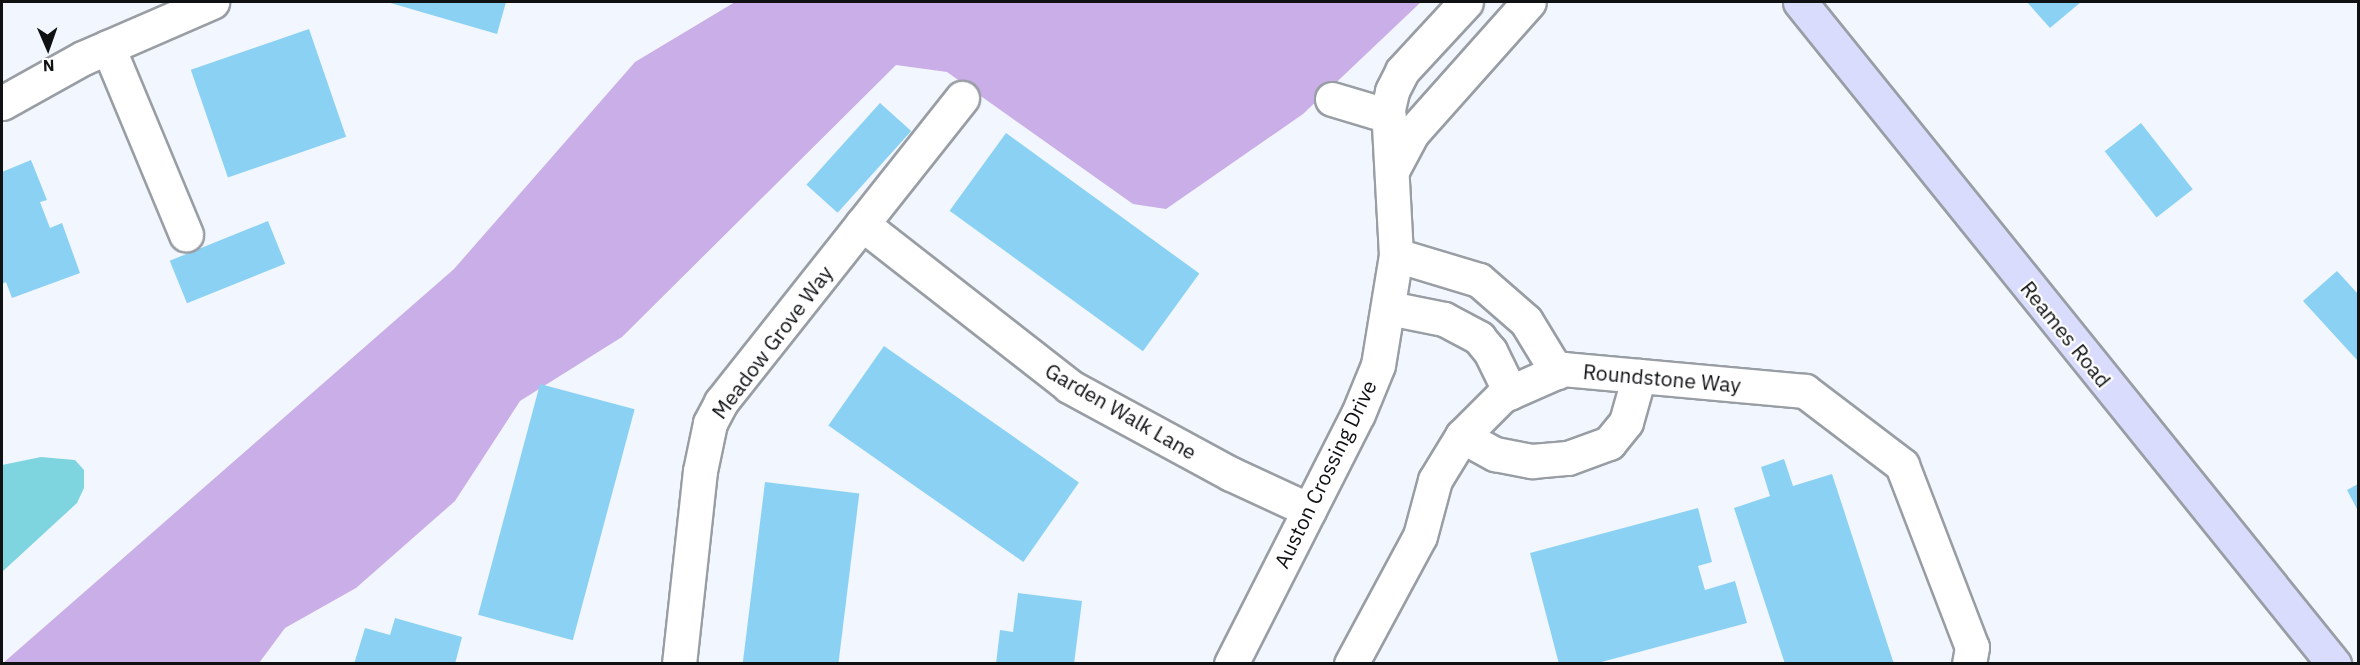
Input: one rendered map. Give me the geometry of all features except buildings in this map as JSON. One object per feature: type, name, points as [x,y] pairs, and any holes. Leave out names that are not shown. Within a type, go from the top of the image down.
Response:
[{"type":"main road","name":"Reames Road","points":[[1800,2],[2334,663]]},
{"type":"street","points":[[2,104],[108,47],[212,2]]},
{"type":"street","name":"Auston Crossing Drive","points":[[1231,663],[1309,510],[1378,365],[1396,255],[1394,167],[1389,116],[1392,91],[1402,71],[1466,2]]},
{"type":"street","name":"Auston Crossing Drive","points":[[1394,167],[1413,132],[1527,2]]},
{"type":"street","points":[[108,47],[186,234]]},
{"type":"street","name":"Meadow Grove Way","points":[[678,663],[700,471],[710,423],[721,402],[962,98]]},
{"type":"street","points":[[1332,99],[1389,116]]},
{"type":"street","name":"Garden Walk Lane","points":[[862,224],[1070,386],[1231,474],[1309,510]]},
{"type":"street","points":[[1396,255],[1479,280],[1526,321],[1557,372]]},
{"type":"street","points":[[1389,308],[1444,320],[1479,338],[1510,392]]},
{"type":"street","name":"Roundstone Way","points":[[1351,663],[1420,536],[1435,480],[1462,436],[1510,392],[1557,372],[1639,376],[1805,391],[1902,465],[1972,647],[1969,663]]},
{"type":"street","points":[[1462,436],[1495,454],[1532,461],[1568,459],[1609,443],[1626,422],[1639,376]]},
{"type":"shaded area","points":[[735,2],[1421,2],[1303,114],[1166,209],[1133,204],[947,72],[896,65],[622,337],[520,401],[455,501],[356,588],[285,628],[259,663],[2,664],[454,269],[635,62]]},
{"type":"water","points":[[41,457],[75,460],[84,470],[84,488],[77,503],[2,572],[2,465]]}]
